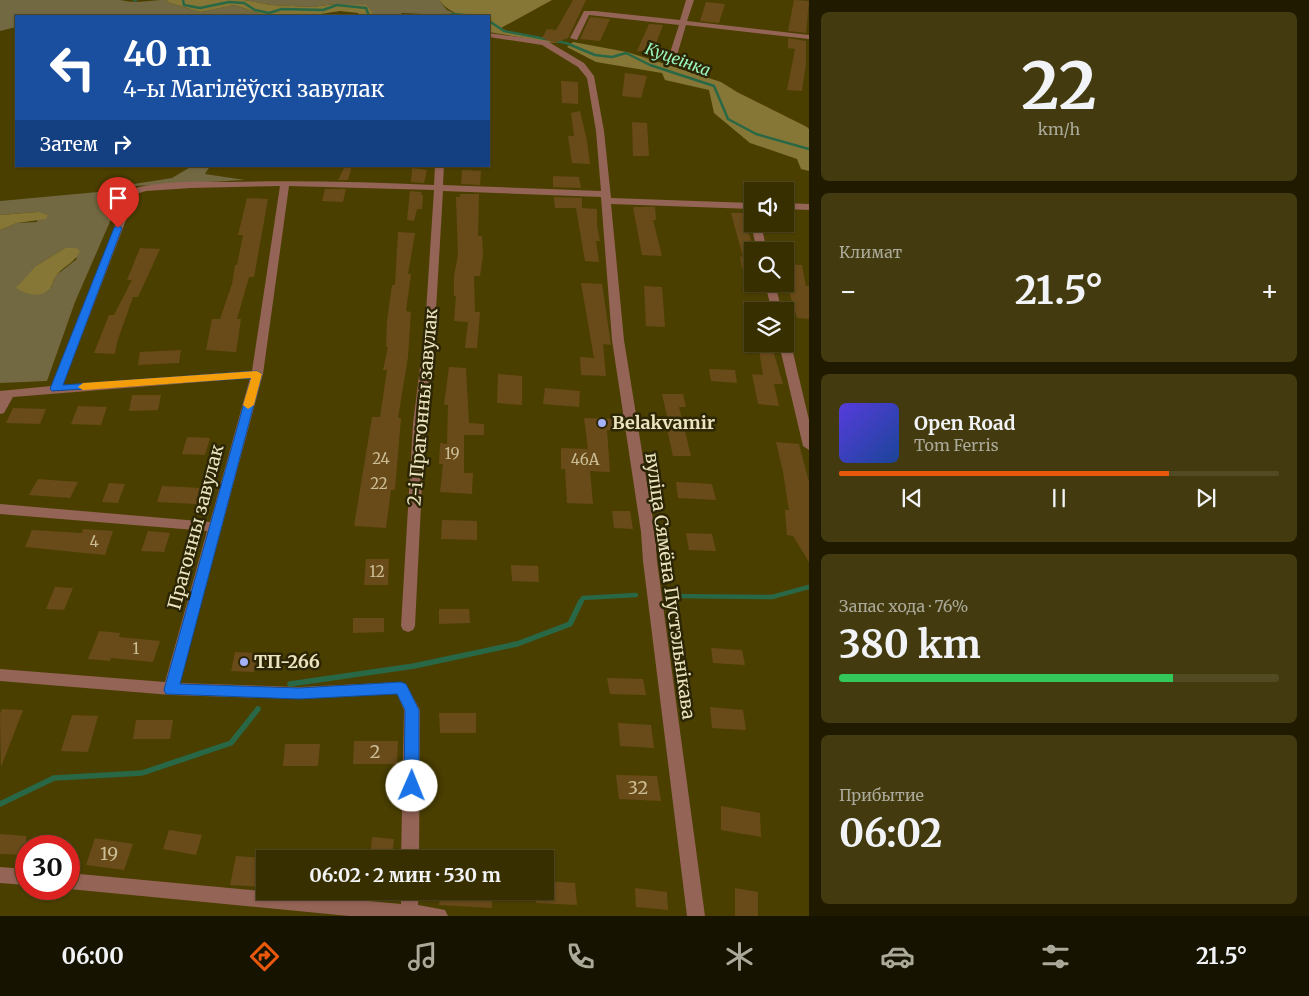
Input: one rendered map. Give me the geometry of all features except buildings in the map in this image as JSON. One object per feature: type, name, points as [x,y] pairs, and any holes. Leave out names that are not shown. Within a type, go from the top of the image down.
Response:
[{"type":"street","points":[[671,62],[690,0]]},
{"type":"street","points":[[574,38],[587,13],[809,37]]},
{"type":"street","name":"вуліца Сямёна Пустэльнікава","points":[[490,35],[544,43],[581,65],[591,78],[600,131],[618,340],[648,532],[650,562],[696,916]]},
{"type":"street","name":"2-і Прагонны завулак","points":[[408,626],[419,424],[430,327],[440,167]]},
{"type":"street","points":[[56,389],[132,192],[145,188],[245,183],[309,183],[438,188],[744,207]]},
{"type":"street","name":"Прагонны завулак","points":[[171,690],[257,374],[285,184]]},
{"type":"street","points":[[794,206],[809,207]]},
{"type":"street","points":[[787,352],[809,446]]},
{"type":"street","points":[[0,410],[4,394],[257,374]]},
{"type":"street","points":[[0,509],[214,527]]},
{"type":"street","points":[[0,675],[171,690],[299,693],[401,688],[412,710],[410,850]]},
{"type":"street","points":[[0,875],[15,876]]},
{"type":"street","points":[[80,882],[439,916]]},
{"type":"street","points":[[409,913],[410,900]]},
{"type":"shaded area","points":[[0,0],[120,0],[138,2],[166,0],[170,3],[201,12],[234,5],[265,15],[15,15],[15,27],[0,31]]},
{"type":"shaded area","points":[[166,0],[244,0],[271,5],[312,7],[336,4],[366,5],[374,15],[359,15],[358,13],[340,11],[314,15],[265,15],[234,5],[201,12],[170,3]]},
{"type":"shaded area","points":[[244,0],[439,0],[447,10],[460,15],[402,13],[400,15],[374,15],[336,4],[312,7],[271,5]]},
{"type":"shaded area","points":[[439,0],[552,0],[501,28],[509,32],[563,41],[554,43],[490,32],[490,15],[461,15],[445,6]]},
{"type":"shaded area","points":[[573,42],[627,52],[721,82],[807,127],[809,129],[809,171],[801,169],[797,159],[750,143],[714,113],[709,90],[665,80],[662,73],[596,62],[567,47]]},
{"type":"shaded area","points":[[190,167],[209,167],[205,174],[245,180],[115,187],[172,178]]},
{"type":"shaded area","points":[[109,191],[122,194],[75,302],[47,381],[0,383],[0,230],[17,223],[37,222],[37,212],[0,215],[0,201]],"holes":[[[65,248],[77,259],[55,276],[51,288],[36,266]]]},
{"type":"shaded area","points":[[38,212],[48,215],[46,219],[17,223],[0,230],[0,215]]},
{"type":"shaded area","points":[[65,248],[76,248],[80,251],[75,259],[55,277],[47,291],[34,295],[16,288],[36,266]]},
{"type":"waterway","name":"Куцеінка","points":[[183,0],[184,5],[200,8],[229,2],[244,3],[255,10],[269,13],[282,9],[323,10],[337,5],[366,8],[369,15]]},
{"type":"waterway","name":"Куцеінка","points":[[450,15],[464,15]]},
{"type":"waterway","name":"Куцеінка","points":[[490,22],[504,31],[566,43],[595,55],[612,57],[626,53],[650,65],[714,86],[728,119],[756,134],[809,149]]},
{"type":"waterway","points":[[670,596],[772,597],[809,587]]},
{"type":"waterway","points":[[581,602],[583,598],[636,595]]},
{"type":"waterway","points":[[290,684],[414,666],[517,644],[570,624],[581,601]]},
{"type":"waterway","points":[[0,804],[54,778],[142,773],[231,743],[258,709]]},
{"type":"slow traffic","points":[[83,387],[257,374],[248,405]]},
{"type":"place","name":"Belakvamir","points":[[602,423]]},
{"type":"place","name":"ТП-266","points":[[244,662]]},
{"type":"route","points":[[118,228],[56,389],[257,374],[171,690],[299,693],[401,688],[412,710],[412,786]]}]
